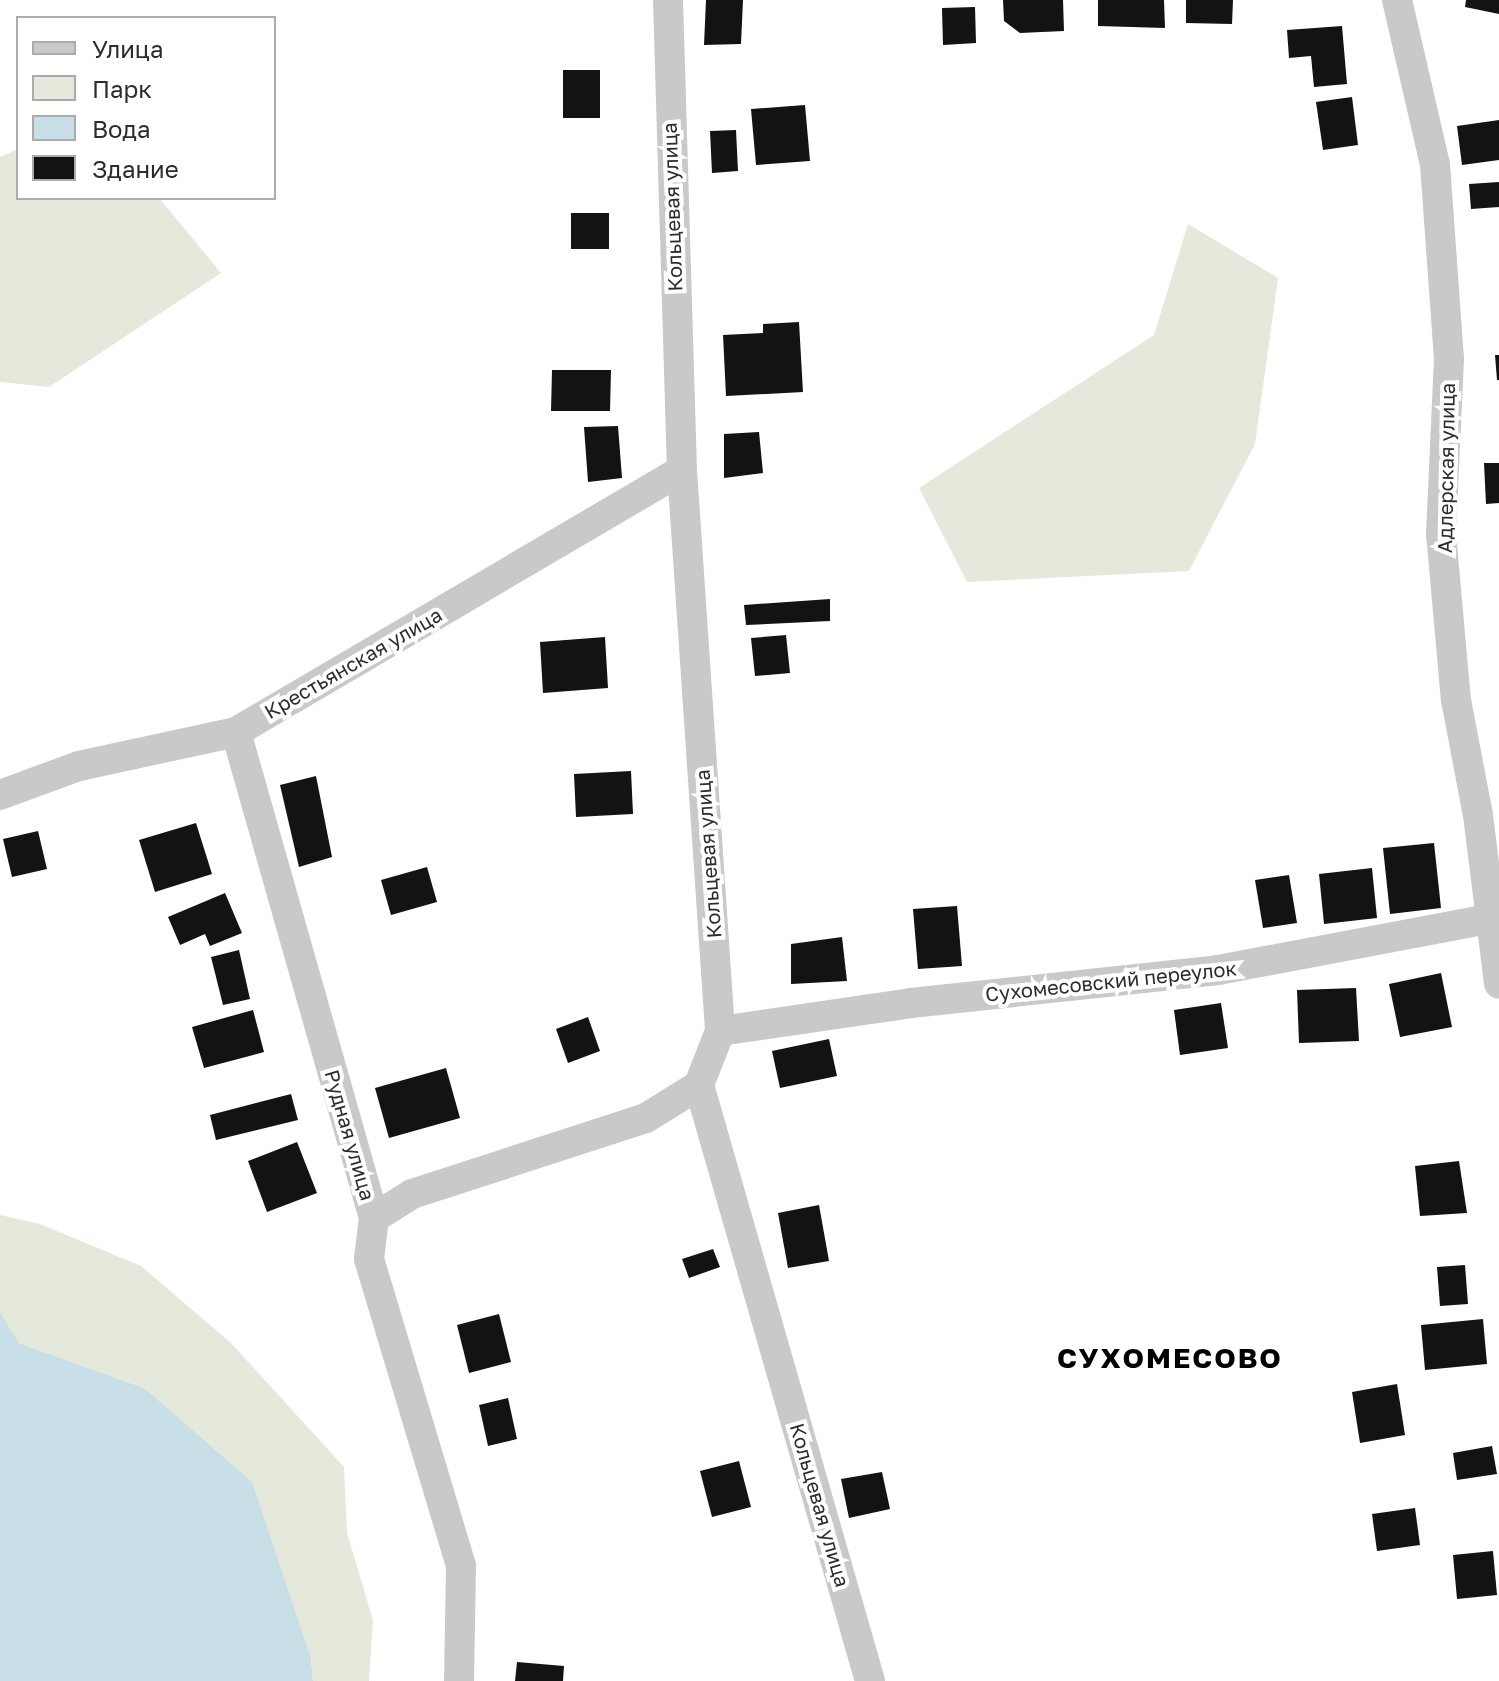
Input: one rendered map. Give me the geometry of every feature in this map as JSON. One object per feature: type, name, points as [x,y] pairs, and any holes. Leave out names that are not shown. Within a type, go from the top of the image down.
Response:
[{"type":"street","name":"Кольцевая улица","points":[[668,0],[682,470],[720,1031],[699,1085],[870,1681]]},
{"type":"street","name":"Адлерская улица","points":[[1397,0],[1435,164],[1449,358],[1441,533],[1456,700],[1496,918],[1499,984]]},
{"type":"street","name":"Крестьянская улица","points":[[0,795],[79,766],[236,732],[682,470]]},
{"type":"street","name":"Рудная улица","points":[[236,732],[374,1218],[369,1259],[461,1566],[459,1681]]},
{"type":"street","name":"Сухомесовский переулок","points":[[720,1031],[911,1003],[1218,970],[1496,918]]},
{"type":"street","points":[[374,1218],[412,1194],[646,1118],[699,1085]]},
{"type":"green space","points":[[16,150],[16,200],[161,200],[221,273],[49,387],[0,382],[0,157]]},
{"type":"green space","points":[[1188,224],[1278,278],[1255,444],[1189,571],[967,582],[919,488],[1154,335]]},
{"type":"green space","points":[[0,1215],[40,1224],[141,1266],[231,1343],[344,1467],[347,1533],[373,1620],[369,1681],[313,1681],[311,1659],[144,1388],[19,1343],[0,1312]]},
{"type":"water","points":[[0,1312],[19,1343],[144,1388],[252,1482],[311,1659],[313,1681],[0,1681]]},
{"type":"building","points":[[706,0],[743,0],[741,44],[704,45]]},
{"type":"building","points":[[1003,0],[1063,0],[1064,31],[1020,33],[1004,21]]},
{"type":"building","points":[[1098,0],[1164,0],[1165,28],[1098,26]]},
{"type":"building","points":[[1186,0],[1233,0],[1232,24],[1186,23]]},
{"type":"building","points":[[1466,0],[1499,0],[1499,14],[1465,7]]},
{"type":"building","points":[[975,7],[976,43],[943,45],[942,8]]},
{"type":"building","points":[[1342,26],[1347,84],[1314,87],[1311,56],[1289,58],[1287,30]]},
{"type":"building","points":[[563,70],[600,70],[600,118],[563,118]]},
{"type":"building","points":[[1352,97],[1358,145],[1323,150],[1316,102]]},
{"type":"building","points":[[805,105],[810,161],[756,165],[751,109]]},
{"type":"building","points":[[1499,120],[1499,160],[1462,165],[1457,126]]},
{"type":"building","points":[[736,130],[738,171],[712,173],[710,131]]},
{"type":"building","points":[[1499,182],[1499,207],[1471,209],[1469,184]]},
{"type":"building","points":[[571,213],[609,213],[609,249],[571,249]]},
{"type":"building","points":[[799,322],[803,392],[726,396],[723,335],[763,333],[763,324]]},
{"type":"building","points":[[1495,355],[1499,355],[1499,380],[1497,380]]},
{"type":"building","points":[[552,370],[611,370],[610,411],[551,411]]},
{"type":"building","points":[[618,426],[622,478],[588,482],[584,427]]},
{"type":"building","points":[[759,432],[763,473],[724,478],[724,434]]},
{"type":"building","points":[[1484,463],[1499,463],[1499,503],[1486,504]]},
{"type":"building","points":[[830,599],[830,621],[746,625],[744,605]]},
{"type":"building","points":[[786,635],[790,673],[755,676],[751,638]]},
{"type":"building","points":[[605,637],[608,688],[543,693],[540,642]]},
{"type":"building","points":[[631,771],[633,814],[576,817],[574,774]]},
{"type":"building","points":[[316,776],[332,857],[299,867],[280,785]]},
{"type":"building","points":[[196,823],[212,874],[155,892],[139,840]]},
{"type":"building","points":[[38,831],[47,869],[12,877],[3,839]]},
{"type":"building","points":[[1434,843],[1441,908],[1390,914],[1383,848]]},
{"type":"building","points":[[427,867],[437,902],[391,915],[381,880]]},
{"type":"building","points":[[1372,868],[1377,918],[1324,924],[1319,874]]},
{"type":"building","points":[[1289,875],[1297,923],[1263,928],[1255,880]]},
{"type":"building","points":[[225,893],[242,933],[210,946],[205,934],[180,945],[168,917]]},
{"type":"building","points":[[957,906],[962,966],[918,969],[913,909]]},
{"type":"building","points":[[842,937],[847,981],[791,984],[791,944]]},
{"type":"building","points":[[239,950],[250,999],[223,1005],[211,957]]},
{"type":"building","points":[[1441,973],[1452,1027],[1400,1037],[1389,984]]},
{"type":"building","points":[[1356,988],[1359,1041],[1299,1043],[1297,990]]},
{"type":"building","points":[[1221,1003],[1228,1048],[1180,1055],[1174,1010]]},
{"type":"building","points":[[253,1010],[264,1052],[204,1068],[192,1027]]},
{"type":"building","points":[[588,1017],[600,1051],[568,1063],[556,1029]]},
{"type":"building","points":[[829,1039],[837,1076],[780,1088],[772,1051]]},
{"type":"building","points":[[446,1068],[460,1118],[389,1138],[375,1088]]},
{"type":"building","points":[[291,1094],[298,1120],[216,1140],[210,1115]]},
{"type":"building","points":[[297,1142],[317,1193],[267,1212],[248,1161]]},
{"type":"building","points":[[1459,1161],[1467,1213],[1420,1216],[1415,1166]]},
{"type":"building","points":[[819,1205],[829,1261],[788,1268],[778,1213]]},
{"type":"building","points":[[713,1249],[720,1267],[689,1278],[682,1259]]},
{"type":"building","points":[[1465,1265],[1468,1304],[1440,1306],[1437,1267]]},
{"type":"building","points":[[499,1314],[511,1362],[469,1373],[457,1325]]},
{"type":"building","points":[[1483,1319],[1487,1364],[1425,1370],[1421,1325]]},
{"type":"building","points":[[1397,1384],[1405,1435],[1360,1443],[1352,1392]]},
{"type":"building","points":[[508,1398],[517,1439],[488,1446],[479,1405]]},
{"type":"building","points":[[1492,1446],[1497,1474],[1457,1480],[1453,1453]]},
{"type":"building","points":[[739,1461],[751,1507],[712,1517],[700,1471]]},
{"type":"building","points":[[882,1472],[890,1509],[849,1518],[841,1479]]},
{"type":"building","points":[[1415,1508],[1420,1545],[1377,1551],[1372,1514]]},
{"type":"building","points":[[1493,1551],[1497,1595],[1457,1599],[1453,1555]]},
{"type":"building","points":[[517,1662],[564,1666],[563,1681],[515,1681]]},
{"type":"district","name":"СУХОМЕСОВО","points":[[1170,1358]]}]
